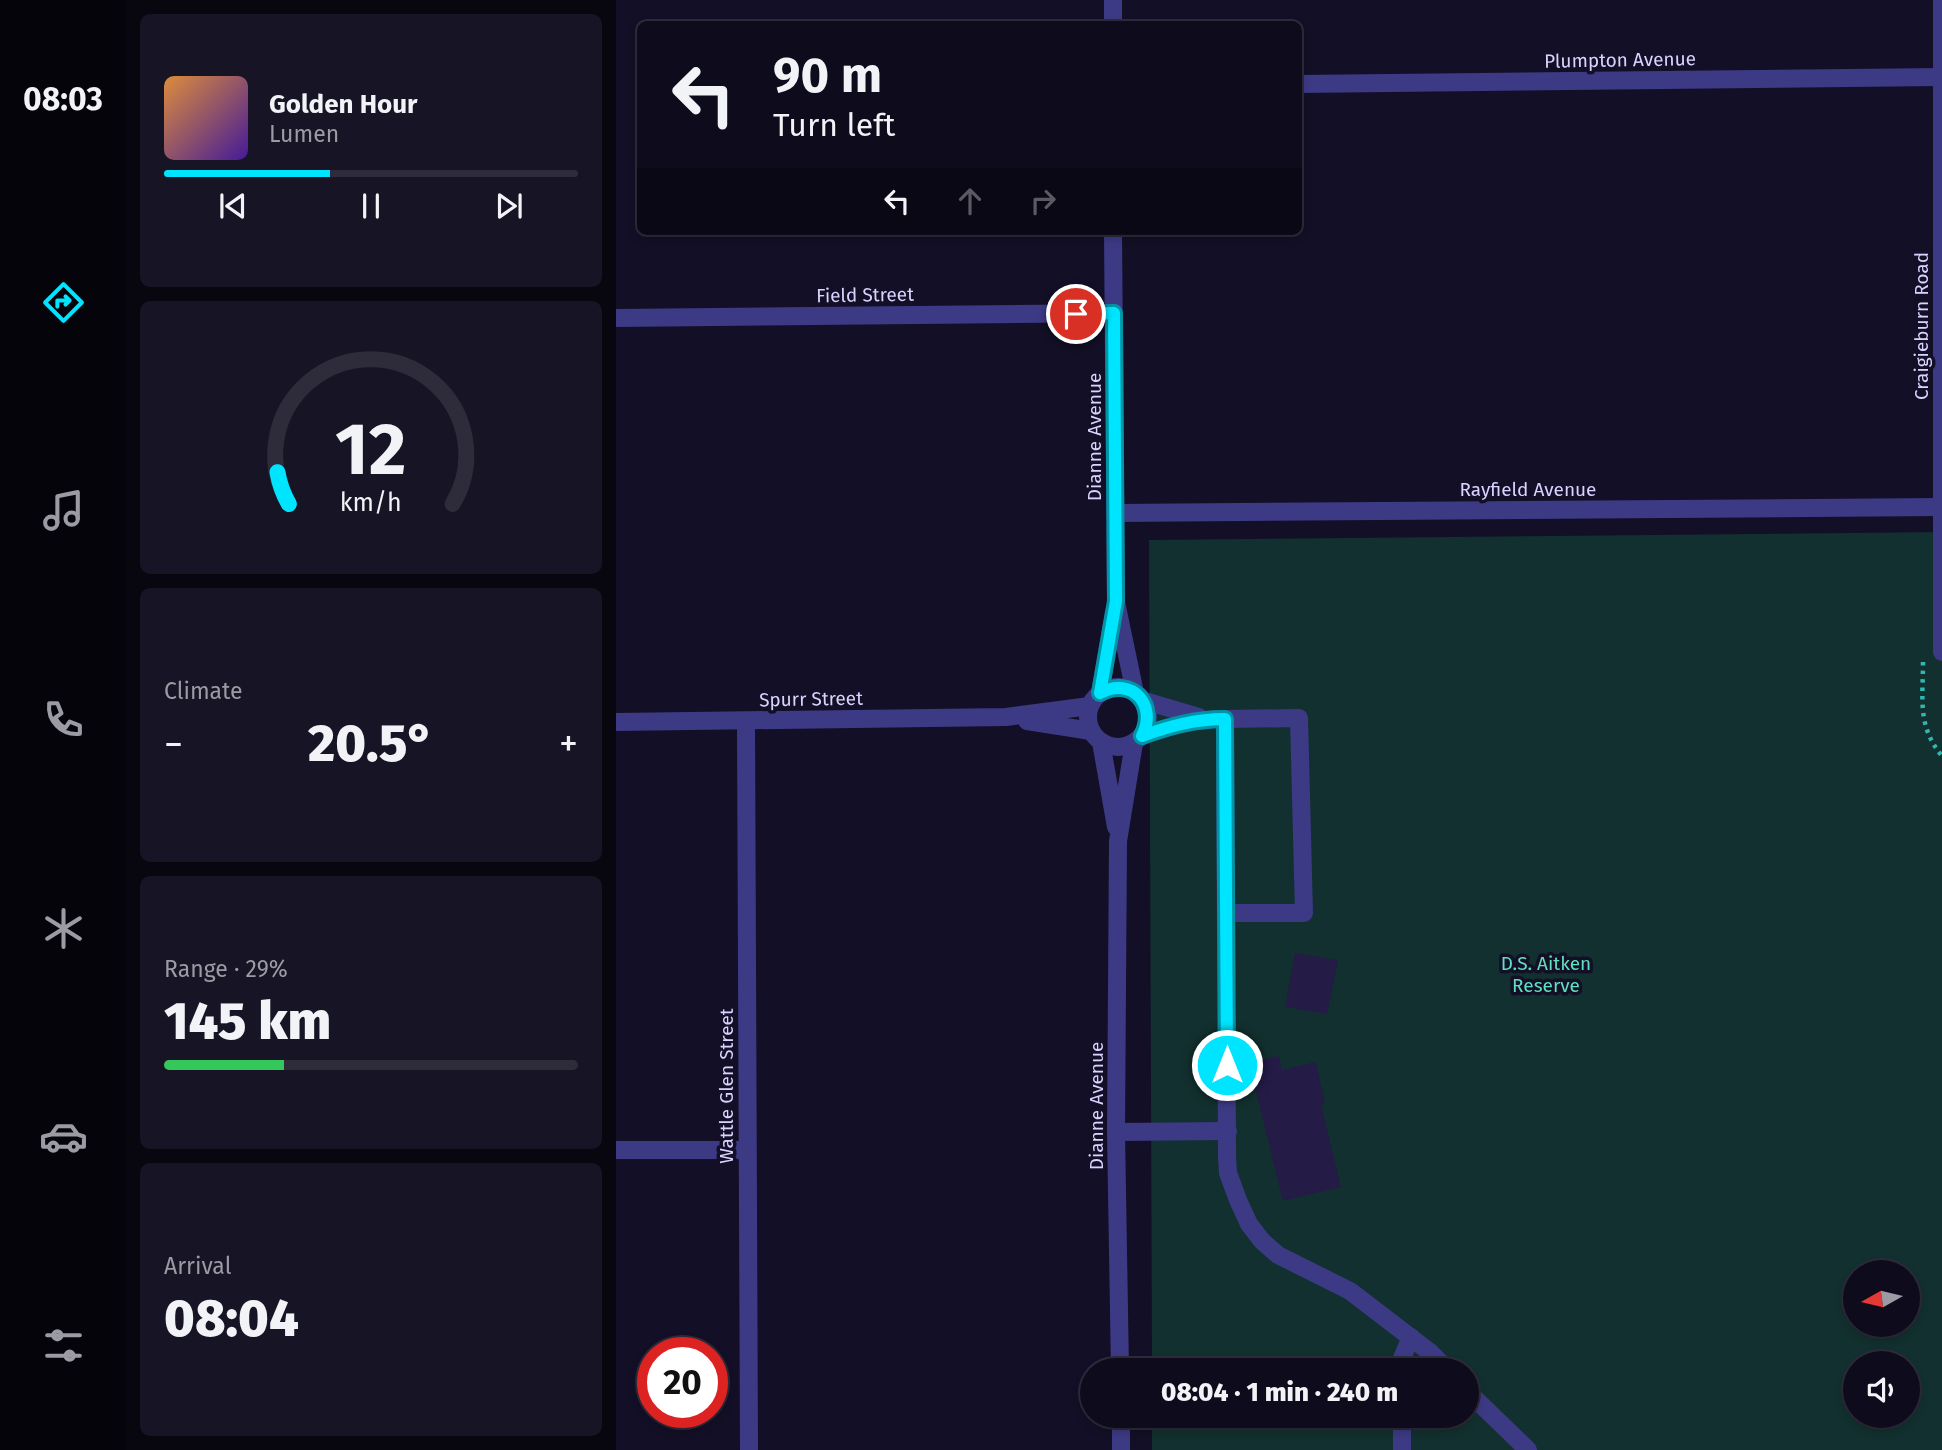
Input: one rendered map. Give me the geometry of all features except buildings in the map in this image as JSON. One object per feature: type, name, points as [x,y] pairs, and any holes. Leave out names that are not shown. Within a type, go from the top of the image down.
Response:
[{"type":"street","points":[[1113,0],[1113,21]]},
{"type":"street","name":"Craigieburn Road","points":[[1942,0],[1942,652]]},
{"type":"street","name":"Plumpton Avenue","points":[[1302,84],[1942,78]]},
{"type":"street","name":"Dianne Avenue","points":[[1095,700],[1116,601],[1113,235]]},
{"type":"street","name":"Field Street","points":[[616,318],[1114,313]]},
{"type":"street","name":"Rayfield Avenue","points":[[1115,513],[1941,507]]},
{"type":"street","name":"Dianne Avenue","points":[[1116,601],[1139,696]]},
{"type":"street","points":[[1205,719],[1118,687],[1095,700],[1088,723],[1096,737],[1118,748],[1179,723],[1205,719],[1299,718],[1304,913],[1227,913]]},
{"type":"street","points":[[1138,739],[1147,718],[1139,696]]},
{"type":"street","name":"Spurr Street","points":[[616,722],[1006,718],[1095,700]]},
{"type":"street","name":"Spurr Street","points":[[1006,718],[1096,737]]},
{"type":"street","points":[[1225,719],[1228,1173],[1249,1224],[1262,1241],[1278,1255],[1350,1291],[1436,1358]]},
{"type":"street","name":"Wattle Glen Street","points":[[746,721],[749,1450]]},
{"type":"street","name":"Dianne Avenue","points":[[1096,737],[1118,841]]},
{"type":"street","name":"Dianne Avenue","points":[[1120,1358],[1116,1132],[1118,841],[1138,739]]},
{"type":"street","points":[[1116,1132],[1228,1131]]},
{"type":"street","points":[[616,1150],[747,1150]]},
{"type":"street","points":[[1402,1358],[1411,1337]]},
{"type":"street","points":[[1479,1403],[1528,1450]]},
{"type":"street","points":[[1121,1428],[1121,1450]]},
{"type":"street","points":[[1402,1428],[1402,1450]]},
{"type":"path","points":[[1923,656],[1925,727],[1930,741],[1942,756]]},
{"type":"green space","name":"D.S. Aitken Reserve","points":[[1942,532],[1942,1450],[1152,1450],[1152,1428],[1479,1428],[1479,1358],[1152,1358],[1149,540]]},
{"type":"route","points":[[1076,314],[1114,313],[1116,601],[1100,693],[1118,687],[1135,693],[1142,700],[1147,718],[1142,736],[1179,723],[1225,719],[1227,1065]]}]
